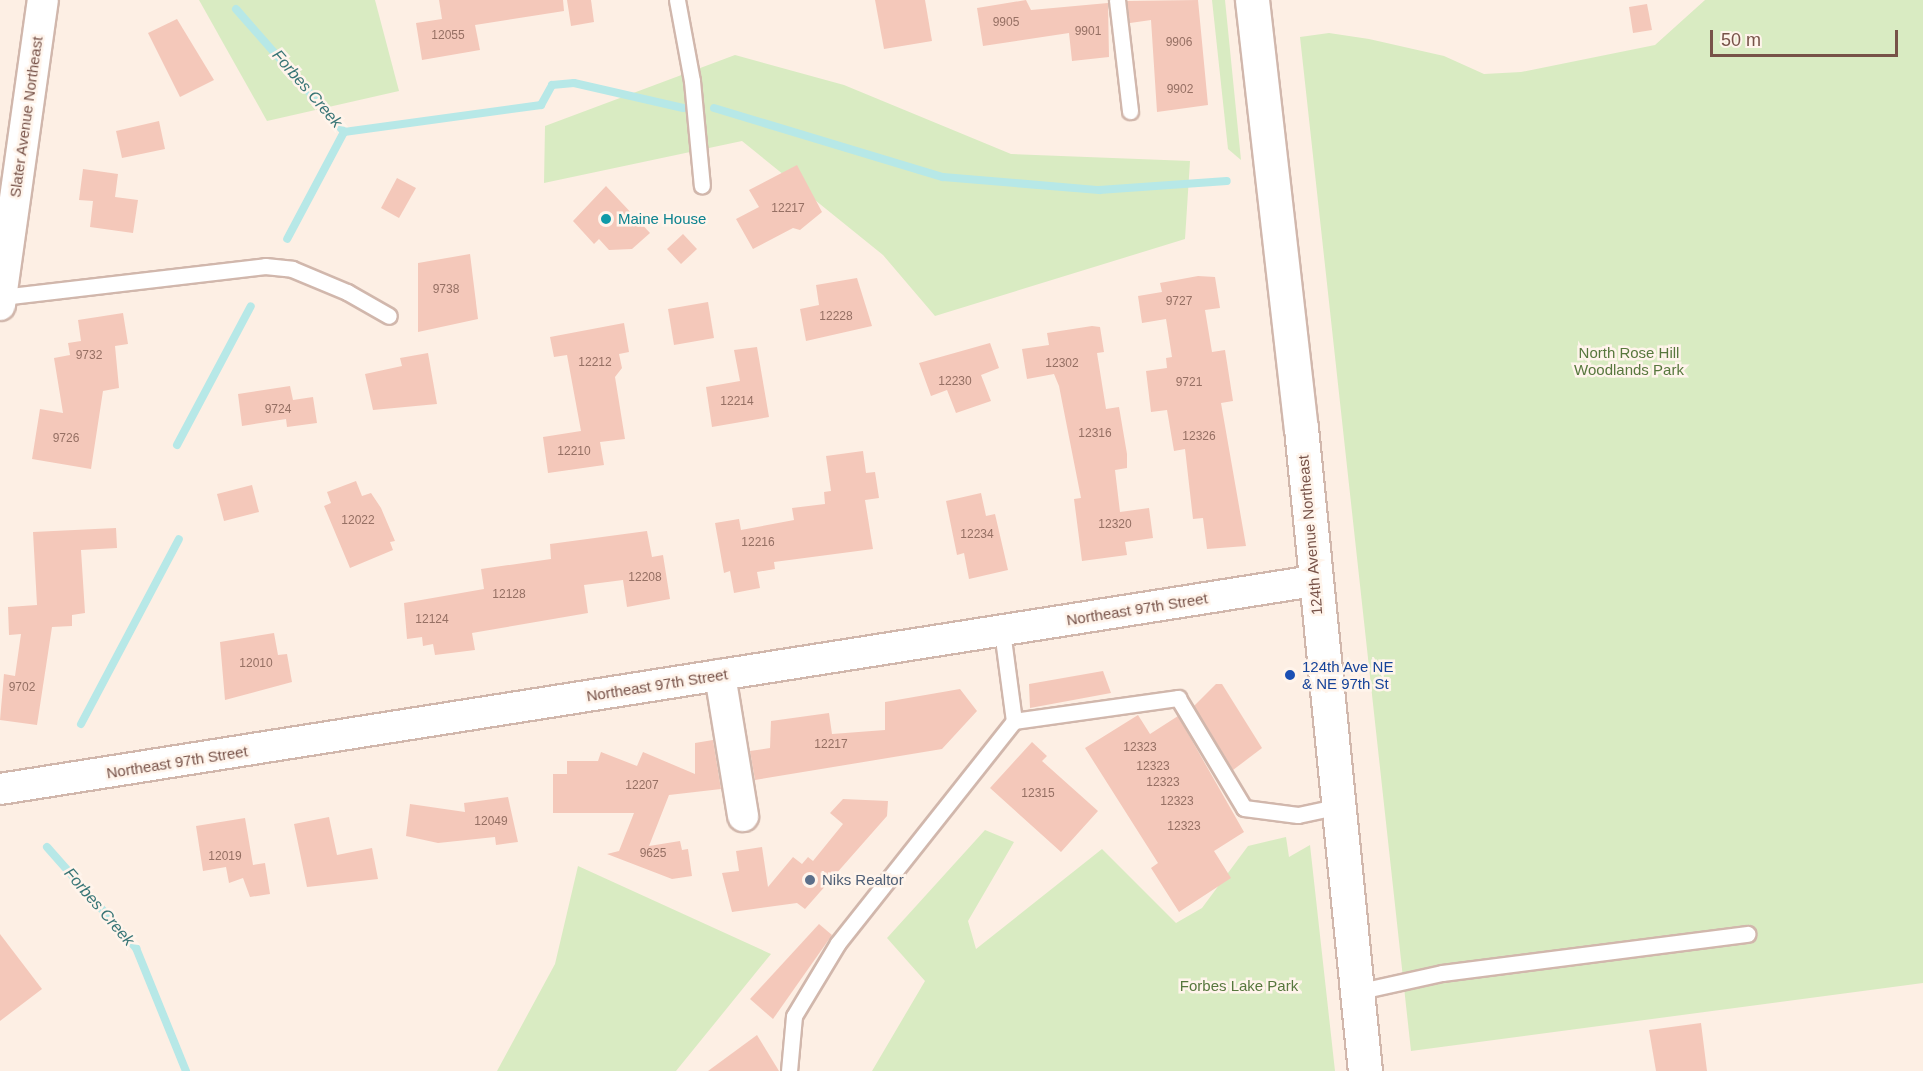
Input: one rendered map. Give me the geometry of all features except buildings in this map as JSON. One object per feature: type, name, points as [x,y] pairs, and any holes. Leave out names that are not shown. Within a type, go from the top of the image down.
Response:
[{"type":"main road","name":"124th Avenue Northeast","points":[[1252,0],[1313,581],[1340,806],[1365,1071]]},
{"type":"street","name":"Slater Avenue Northeast","points":[[1,301],[43,0]]},
{"type":"street","name":"Northeast 97th Street","points":[[0,789],[1313,581]]},
{"type":"street","points":[[720,675],[743,816]]},
{"type":"lane","points":[[677,0],[692,81],[702,186]]},
{"type":"lane","points":[[1117,0],[1130,111]]},
{"type":"lane","points":[[1,301],[265,266],[292,269],[347,292],[389,316]]},
{"type":"lane","points":[[1002,631],[1014,721]]},
{"type":"lane","points":[[789,1071],[794,1016],[838,943],[1014,721],[1178,698],[1244,808],[1298,815],[1340,806]]},
{"type":"lane","points":[[1356,992],[1442,973],[1748,934]]},
{"type":"green space","points":[[199,0],[375,0],[399,91],[267,121]]},
{"type":"green space","points":[[1212,0],[1225,0],[1241,160],[1228,149]]},
{"type":"green space","name":"North Rose Hill Woodlands Park","points":[[1705,0],[1923,0],[1923,983],[1411,1051],[1300,37],[1329,33],[1369,39],[1444,56],[1484,74],[1521,72],[1655,45]]},
{"type":"green space","points":[[735,55],[844,85],[1011,154],[1190,161],[1185,239],[935,316],[883,255],[742,141],[544,183],[545,126]]},
{"type":"green space","name":"Forbes Lake Park","points":[[985,830],[1014,842],[968,921],[976,949],[1102,849],[1176,923],[1202,908],[1248,846],[1286,837],[1289,857],[1310,845],[1335,1071],[872,1071],[925,981],[887,938]]},
{"type":"green space","points":[[578,866],[771,954],[676,1071],[497,1071],[555,964]]},
{"type":"waterway","name":"Forbes Creek","points":[[236,9],[344,132],[287,239]]},
{"type":"waterway","points":[[344,132],[541,105],[552,85],[574,83],[683,108]]},
{"type":"waterway","points":[[714,108],[943,177],[1099,190],[1227,181]]},
{"type":"waterway","name":"Forbes Creek","points":[[177,445],[251,306]]},
{"type":"waterway","name":"Forbes Creek","points":[[81,724],[179,539]]},
{"type":"waterway","name":"Forbes Creek","points":[[47,847],[136,948],[186,1071]]},
{"type":"place","name":"Maine House","points":[[606,219]]},
{"type":"place","name":"124th Ave NE & NE 97th St","points":[[1290,675]]},
{"type":"place","name":"Niks Realtor","points":[[810,880]]}]
